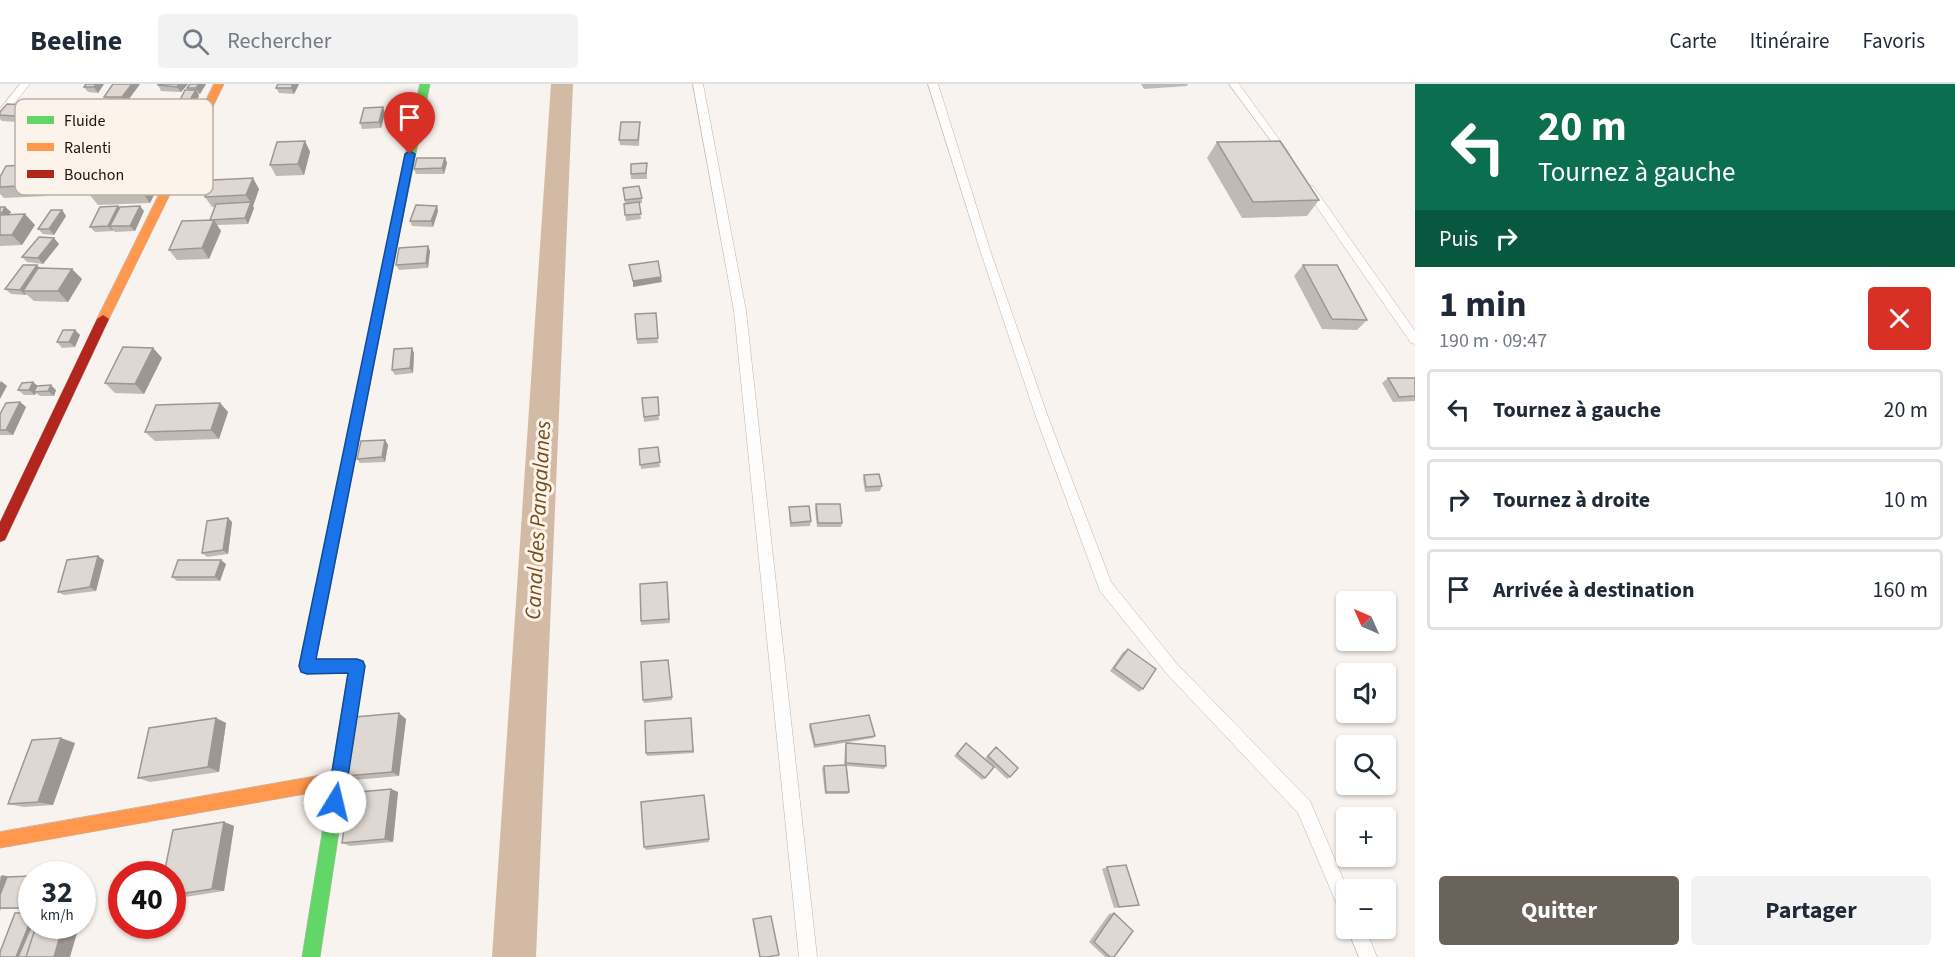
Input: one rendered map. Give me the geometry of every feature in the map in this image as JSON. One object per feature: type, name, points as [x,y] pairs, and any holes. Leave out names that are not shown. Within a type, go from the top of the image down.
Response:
[{"type":"street","points":[[212,99],[219,84]]},
{"type":"street","points":[[311,957],[357,666],[307,666],[424,84]]},
{"type":"street","points":[[0,536],[164,195]]},
{"type":"street","points":[[0,840],[339,780]]},
{"type":"lane","points":[[0,115],[25,84]]},
{"type":"lane","points":[[698,84],[740,311],[808,957]]},
{"type":"lane","points":[[933,84],[985,250],[1042,417],[1105,586],[1172,669],[1304,807],[1336,882]]},
{"type":"lane","points":[[1234,84],[1293,166]]},
{"type":"lane","points":[[1300,175],[1415,340]]},
{"type":"lane","points":[[1361,939],[1368,957]]},
{"type":"building","points":[[86,84],[96,84],[94,87],[84,87]]},
{"type":"building","points":[[113,84],[132,84],[122,97],[104,97]]},
{"type":"building","points":[[159,84],[179,84],[177,87]]},
{"type":"building","points":[[190,84],[199,84],[196,88],[187,88]]},
{"type":"building","points":[[278,84],[293,84],[291,88],[276,88]]},
{"type":"building","points":[[185,90],[196,90],[191,99],[180,99]]},
{"type":"building","points":[[7,104],[15,104],[14,116],[0,115]]},
{"type":"building","points":[[383,107],[379,122],[360,123],[364,108]]},
{"type":"building","points":[[621,122],[640,122],[638,140],[619,140]]},
{"type":"building","points":[[305,141],[298,164],[270,165],[277,142]]},
{"type":"building","points":[[1280,141],[1319,200],[1253,202],[1217,142]]},
{"type":"building","points":[[417,158],[445,158],[442,168],[414,169]]},
{"type":"building","points":[[647,163],[646,173],[631,174],[631,164]]},
{"type":"building","points":[[6,166],[15,166],[15,186],[0,187],[0,177]]},
{"type":"building","points":[[253,178],[246,195],[205,197],[213,195],[213,180]]},
{"type":"building","points":[[639,186],[642,198],[625,200],[623,188]]},
{"type":"building","points":[[251,202],[245,218],[210,220],[216,204]]},
{"type":"building","points":[[639,202],[641,214],[625,215],[624,204]]},
{"type":"building","points":[[416,205],[437,206],[431,221],[410,221]]},
{"type":"building","points":[[118,206],[108,226],[90,227],[100,207]]},
{"type":"building","points":[[140,206],[130,226],[110,226],[120,207]]},
{"type":"building","points":[[51,210],[62,210],[49,229],[38,229]]},
{"type":"building","points":[[25,214],[12,235],[0,235],[0,215]]},
{"type":"building","points":[[214,220],[202,248],[169,250],[182,221]]},
{"type":"building","points":[[39,237],[54,238],[38,258],[22,257]]},
{"type":"building","points":[[428,246],[426,263],[396,265],[399,248]]},
{"type":"building","points":[[658,261],[661,277],[633,281],[629,265]]},
{"type":"building","points":[[23,265],[37,265],[20,290],[5,289]]},
{"type":"building","points":[[1303,265],[1337,265],[1367,320],[1332,319]]},
{"type":"building","points":[[38,268],[72,269],[58,291],[23,291]]},
{"type":"building","points":[[656,313],[658,338],[637,339],[635,314]]},
{"type":"building","points":[[63,330],[75,330],[69,342],[57,342]]},
{"type":"building","points":[[123,347],[153,348],[135,384],[105,383]]},
{"type":"building","points":[[412,348],[410,368],[392,370],[394,349]]},
{"type":"building","points":[[1388,378],[1415,378],[1415,396],[1399,397]]},
{"type":"building","points":[[33,382],[29,390],[18,390],[22,383]]},
{"type":"building","points":[[51,385],[48,391],[34,392],[37,386]]},
{"type":"building","points":[[658,397],[659,415],[644,417],[642,398]]},
{"type":"building","points":[[20,402],[6,430],[0,430],[0,414],[6,403]]},
{"type":"building","points":[[220,403],[211,430],[145,432],[156,405]]},
{"type":"building","points":[[385,440],[382,457],[357,459],[361,441]]},
{"type":"building","points":[[658,447],[660,462],[640,465],[639,449]]},
{"type":"building","points":[[879,474],[882,486],[866,487],[864,475]]},
{"type":"building","points":[[816,504],[840,504],[842,523],[818,523]]},
{"type":"building","points":[[809,506],[811,521],[791,523],[789,507]]},
{"type":"building","points":[[228,518],[223,550],[202,553],[207,521]]},
{"type":"building","points":[[98,556],[90,587],[58,592],[67,560]]},
{"type":"building","points":[[178,560],[221,560],[215,577],[172,577]]},
{"type":"building","points":[[667,582],[669,619],[641,621],[640,584]]},
{"type":"building","points":[[1128,649],[1156,669],[1143,689],[1114,668]]},
{"type":"building","points":[[668,660],[672,697],[643,700],[641,662]]},
{"type":"building","points":[[399,713],[392,772],[346,776],[355,717]]},
{"type":"building","points":[[869,715],[875,736],[815,745],[810,724]]},
{"type":"building","points":[[216,718],[208,767],[138,778],[149,728]]},
{"type":"building","points":[[691,718],[693,751],[646,753],[645,721]]},
{"type":"building","points":[[61,738],[38,802],[8,804],[32,740]]},
{"type":"building","points":[[846,743],[885,746],[886,766],[846,763]]},
{"type":"building","points":[[966,743],[994,767],[985,778],[957,754]]},
{"type":"building","points":[[996,747],[1018,768],[1010,777],[988,756]]},
{"type":"building","points":[[846,765],[849,792],[826,792],[824,766]]},
{"type":"building","points":[[391,789],[385,839],[342,843],[349,793]]},
{"type":"building","points":[[704,795],[709,839],[644,847],[641,802]]},
{"type":"building","points":[[224,822],[212,889],[186,893],[186,861],[167,861],[173,830]]},
{"type":"building","points":[[1126,865],[1139,905],[1119,907],[1107,867]]},
{"type":"building","points":[[7,877],[18,877],[18,908],[0,908],[0,895]]},
{"type":"building","points":[[15,913],[18,913],[18,939],[23,939],[16,957],[0,957]]},
{"type":"building","points":[[1114,913],[1133,931],[1114,957],[1110,957],[1094,942]]},
{"type":"building","points":[[771,916],[779,955],[760,957],[753,919]]},
{"type":"building","points":[[26,939],[32,939],[26,957],[18,957]]},
{"type":"building","points":[[32,939],[59,939],[54,957],[26,957]]},
{"type":"waterway","name":"Canal des Pangalanes","points":[[514,957],[562,84]]},
{"type":"traffic: fast","points":[[396,227],[425,84]]},
{"type":"traffic: fast","points":[[311,957],[357,666],[307,666],[338,512]]},
{"type":"traffic: slow","points":[[212,99],[219,84]]},
{"type":"traffic: slow","points":[[103,319],[164,195]]},
{"type":"traffic: slow","points":[[338,512],[396,227]]},
{"type":"traffic: slow","points":[[0,840],[339,780]]},
{"type":"traffic: jam","points":[[0,536],[103,319]]},
{"type":"route","points":[[335,802],[357,666],[307,666],[410,154]]}]
